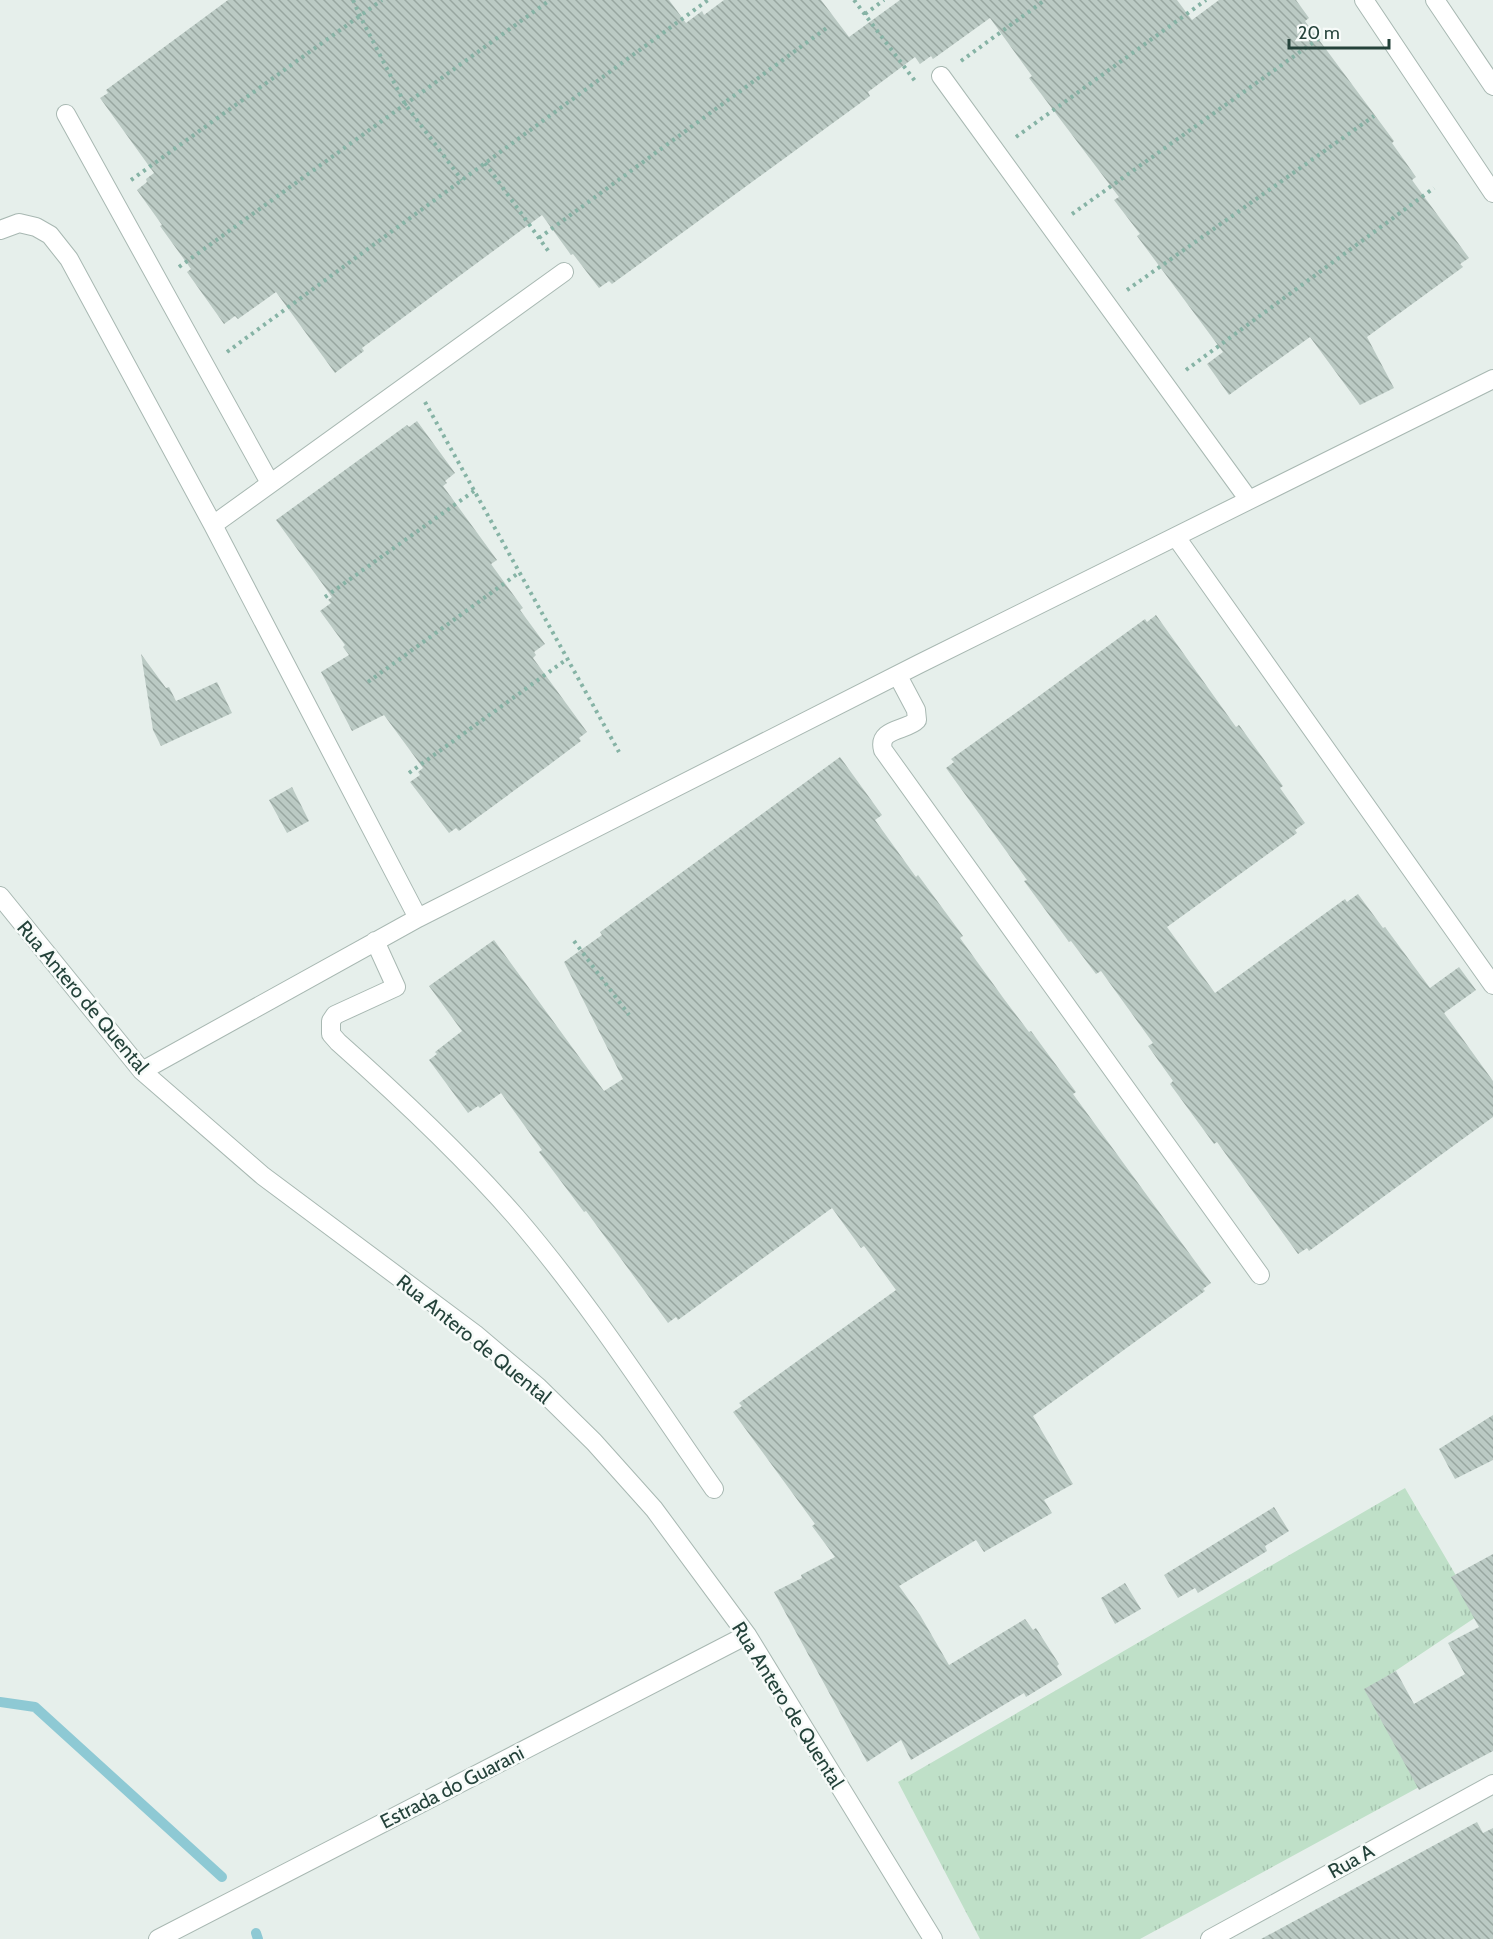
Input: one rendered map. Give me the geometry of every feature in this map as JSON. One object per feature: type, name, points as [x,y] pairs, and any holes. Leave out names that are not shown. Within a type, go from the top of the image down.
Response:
[{"type":"street","points":[[1365,0],[1493,192]]},
{"type":"street","points":[[1435,0],[1493,86]]},
{"type":"street","points":[[941,76],[1250,500]]},
{"type":"street","points":[[66,114],[270,483]]},
{"type":"street","points":[[0,230],[19,223],[36,227],[50,235],[69,259],[213,525],[418,918]]},
{"type":"street","points":[[213,525],[564,272]]},
{"type":"street","points":[[142,1071],[418,918],[1493,379]]},
{"type":"street","points":[[1176,537],[1493,985]]},
{"type":"street","points":[[898,676],[916,710],[917,720],[884,737],[881,743],[883,750],[1260,1275]]},
{"type":"street","name":"Rua Antero de Quental","points":[[0,896],[142,1071],[263,1176],[475,1334],[538,1387],[594,1442],[654,1509],[747,1635],[933,1939]]},
{"type":"street","points":[[375,941],[396,987],[335,1016],[331,1021],[331,1034],[450,1147],[515,1216],[586,1305],[714,1488]]},
{"type":"street","name":"Estrada do Guarani","points":[[158,1939],[747,1635]]},
{"type":"street","name":"Rua A","points":[[1210,1939],[1493,1784]]},
{"type":"path","points":[[353,0],[405,104],[462,180]]},
{"type":"path","points":[[111,194],[382,0]]},
{"type":"path","points":[[159,281],[550,0]]},
{"type":"path","points":[[206,368],[708,0]]},
{"type":"path","points":[[854,0],[917,83],[941,76],[1045,0]]},
{"type":"path","points":[[865,14],[884,0]]},
{"type":"path","points":[[996,151],[1206,0]]},
{"type":"path","points":[[539,238],[828,27]]},
{"type":"path","points":[[1052,229],[1321,37]]},
{"type":"path","points":[[1107,304],[1374,116]]},
{"type":"path","points":[[485,163],[564,272]]},
{"type":"path","points":[[1166,385],[1434,188]]},
{"type":"path","points":[[413,380],[619,752]]},
{"type":"path","points":[[325,597],[474,490]]},
{"type":"path","points":[[368,682],[520,572]]},
{"type":"path","points":[[409,773],[567,659]]},
{"type":"path","points":[[574,941],[629,1015]]},
{"type":"green space","points":[[1405,1488],[1479,1615],[1370,1688],[1421,1786],[1140,1939],[980,1939],[898,1782]]},
{"type":"building","points":[[228,0],[669,0],[686,23],[702,11],[704,15],[724,0],[821,0],[849,37],[900,0],[1177,0],[1192,20],[1219,0],[1296,0],[1309,18],[1305,21],[1394,141],[1392,143],[1416,177],[1412,180],[1469,258],[1460,264],[1463,267],[1367,337],[1394,388],[1360,405],[1310,337],[1229,395],[1207,364],[1223,352],[1137,236],[1140,234],[1114,200],[1119,197],[1029,78],[1032,76],[990,18],[933,59],[931,56],[920,64],[915,57],[868,92],[870,96],[612,284],[609,281],[599,288],[542,215],[362,348],[364,351],[335,373],[276,292],[238,319],[235,316],[224,324],[187,272],[191,269],[137,190],[154,173],[100,98],[108,93],[106,90]]},
{"type":"building","points":[[417,421],[455,473],[445,481],[447,483],[443,486],[497,560],[491,564],[523,608],[520,610],[545,644],[534,652],[536,655],[533,658],[587,732],[579,738],[581,741],[459,831],[456,828],[449,833],[410,782],[420,775],[418,772],[423,768],[384,715],[352,731],[321,672],[349,655],[343,647],[345,645],[320,611],[331,603],[328,600],[332,597],[276,520],[407,425],[409,427]]},
{"type":"building","points":[[1156,615],[1236,727],[1239,725],[1283,786],[1280,788],[1305,823],[1295,830],[1297,833],[1167,927],[1215,993],[1345,899],[1347,902],[1358,894],[1430,988],[1459,967],[1476,990],[1444,1013],[1493,1081],[1493,1117],[1309,1251],[1307,1248],[1298,1254],[1217,1142],[1214,1144],[1170,1084],[1173,1081],[1148,1046],[1153,1043],[1101,971],[1096,974],[1071,941],[1069,942],[946,768],[954,762],[951,759],[1145,619],[1147,622]]},
{"type":"building","points":[[141,654],[166,688],[169,687],[176,701],[217,682],[232,713],[161,746],[153,730]]},
{"type":"building","points":[[840,757],[882,815],[875,820],[963,936],[960,938],[1076,1092],[1073,1094],[1211,1283],[1203,1289],[1205,1291],[1033,1416],[1073,1484],[1044,1500],[1052,1513],[984,1552],[976,1540],[899,1586],[920,1615],[949,1665],[1025,1619],[1033,1630],[1036,1628],[1059,1664],[1057,1666],[1062,1675],[1026,1697],[1024,1693],[911,1760],[901,1740],[867,1762],[774,1592],[835,1557],[812,1526],[815,1524],[733,1412],[742,1406],[739,1403],[896,1290],[864,1246],[861,1248],[832,1208],[678,1320],[676,1317],[668,1323],[586,1211],[584,1212],[539,1152],[542,1150],[501,1093],[480,1108],[478,1106],[468,1113],[429,1060],[437,1054],[435,1052],[462,1031],[429,986],[494,940],[604,1091],[623,1079],[564,962],[602,935],[600,932]]},
{"type":"building","points":[[292,787],[309,821],[287,833],[269,800]]},
{"type":"building","points":[[1493,1415],[1493,1460],[1455,1479],[1439,1449]]},
{"type":"building","points":[[1274,1507],[1289,1531],[1265,1546],[1267,1551],[1198,1593],[1195,1588],[1178,1598],[1164,1575]]},
{"type":"building","points":[[1493,1554],[1493,1751],[1419,1790],[1364,1689],[1396,1671],[1414,1704],[1465,1674],[1448,1643],[1479,1627],[1451,1577]]},
{"type":"building","points":[[1125,1583],[1141,1609],[1115,1624],[1101,1598]]},
{"type":"building","points":[[1477,1822],[1483,1833],[1493,1828],[1493,1939],[1261,1939]]},
{"type":"waterway","points":[[0,1702],[35,1707],[222,1877]]},
{"type":"waterway","points":[[256,1933],[258,1939]]}]
